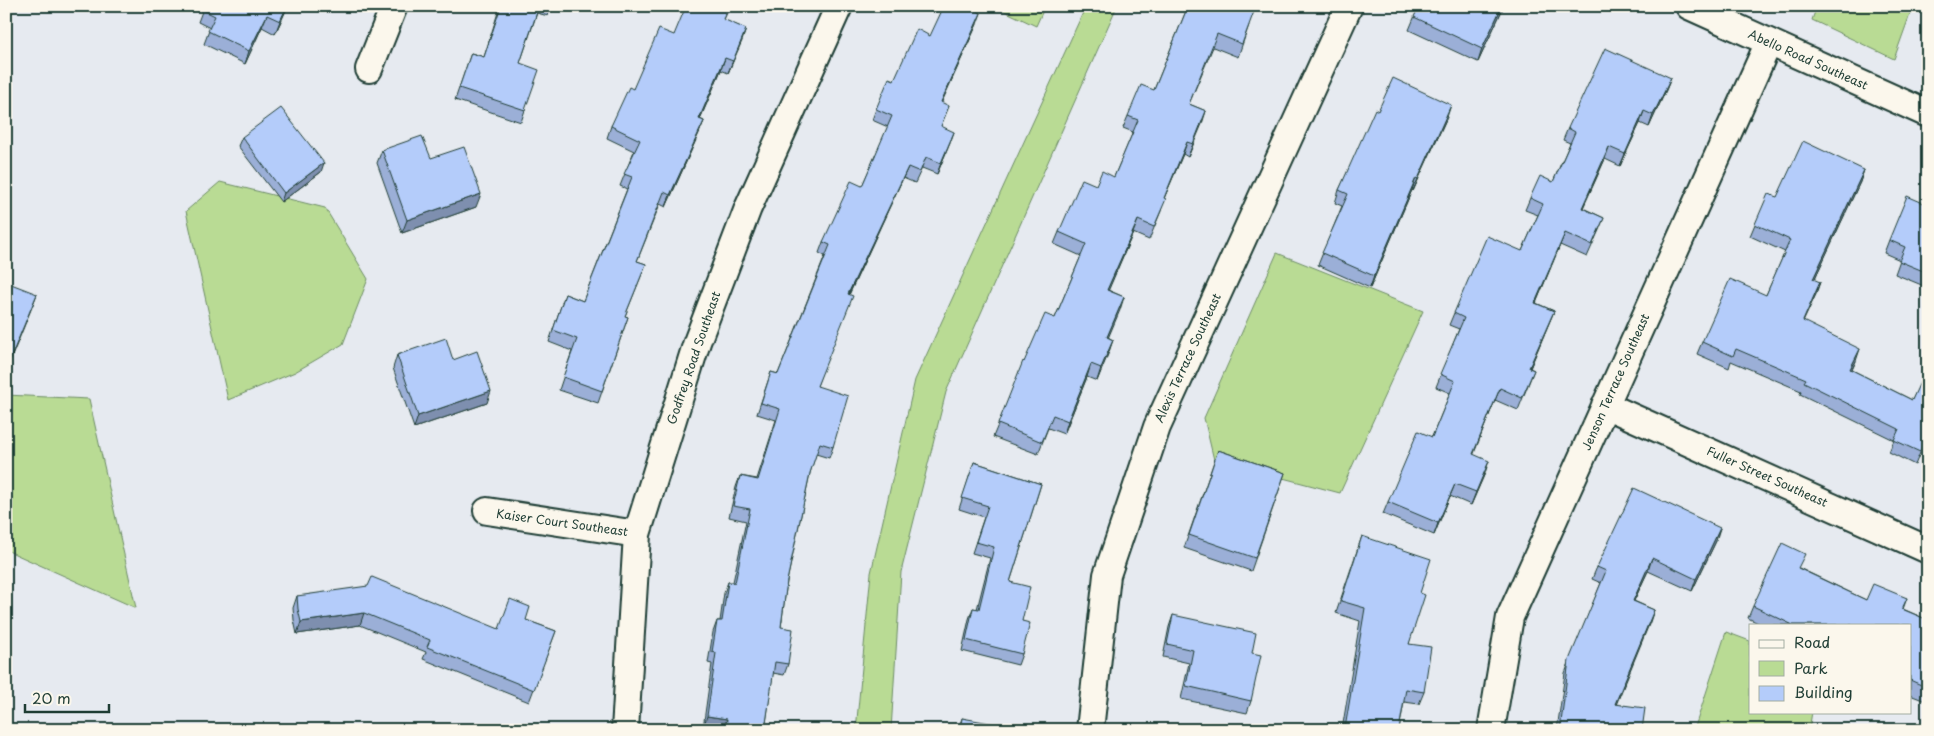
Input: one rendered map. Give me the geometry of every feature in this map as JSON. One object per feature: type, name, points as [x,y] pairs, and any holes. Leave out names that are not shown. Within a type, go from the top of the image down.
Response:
[{"type":"street","points":[[369,69],[394,6]]},
{"type":"street","name":"Godfrey Road Southeast","points":[[625,730],[637,534],[696,342],[748,208],[839,6]]},
{"type":"street","name":"Alexis Terrace Southeast","points":[[1090,730],[1107,575],[1156,427],[1349,6]]},
{"type":"street","name":"Abello Road Southeast","points":[[1689,6],[1928,114]]},
{"type":"street","name":"Jenson Terrace Southeast","points":[[1490,730],[1510,617],[1769,42]]},
{"type":"street","name":"Fuller Street Southeast","points":[[1606,405],[1928,550]]},
{"type":"street","name":"Kaiser Court Southeast","points":[[487,511],[637,534]]},
{"type":"green space","points":[[994,6],[1045,6],[1036,26]]},
{"type":"green space","points":[[1086,6],[1117,6],[946,392],[901,572],[891,730],[856,730],[871,573],[915,380]]},
{"type":"green space","points":[[1817,6],[1913,6],[1894,59],[1812,20]]},
{"type":"green space","points":[[220,182],[325,208],[368,279],[343,344],[295,372],[228,400],[186,211]]},
{"type":"green space","points":[[1277,253],[1423,311],[1340,493],[1214,460],[1204,418]]},
{"type":"green space","points":[[6,395],[89,399],[136,608],[6,550]]},
{"type":"green space","points":[[1726,632],[1749,641],[1749,714],[1812,714],[1809,730],[1694,730]]},
{"type":"building","points":[[204,6],[287,6],[280,21],[267,15],[249,51],[208,31],[215,16],[203,10]]},
{"type":"building","points":[[501,6],[539,6],[520,63],[539,70],[525,110],[459,88],[471,53],[484,57]]},
{"type":"building","points":[[686,6],[729,6],[723,19],[746,29],[733,61],[725,58],[699,119],[704,121],[670,195],[664,192],[637,261],[646,264],[625,316],[628,317],[602,391],[563,377],[577,339],[553,330],[565,294],[583,301],[632,177],[624,174],[640,140],[611,126],[629,87],[633,89],[659,29],[674,35]]},
{"type":"building","points":[[944,6],[967,6],[981,13],[941,102],[949,106],[941,126],[954,132],[941,163],[926,157],[920,172],[908,167],[848,294],[853,296],[817,386],[848,396],[833,447],[820,443],[810,473],[787,581],[781,627],[793,629],[788,664],[775,662],[765,730],[726,730],[727,719],[707,716],[716,653],[712,652],[717,621],[722,621],[728,582],[735,583],[750,509],[733,506],[740,476],[758,480],[780,409],[761,403],[771,372],[778,374],[830,245],[823,242],[851,181],[862,186],[892,116],[876,109],[889,78],[894,80],[917,29],[930,36]]},
{"type":"building","points":[[1188,6],[1256,6],[1242,44],[1217,34],[1189,104],[1206,111],[1193,144],[1187,142],[1154,227],[1138,220],[1107,290],[1124,297],[1107,337],[1113,340],[1101,368],[1091,364],[1068,421],[1053,415],[1042,442],[998,424],[1023,361],[1045,314],[1055,318],[1086,244],[1059,232],[1082,179],[1096,185],[1102,171],[1114,177],[1138,120],[1128,116],[1141,85],[1154,90]]},
{"type":"building","points":[[1419,6],[1502,6],[1482,49],[1414,17]]},
{"type":"building","points":[[1605,48],[1671,78],[1653,115],[1644,111],[1625,154],[1609,147],[1582,208],[1604,218],[1592,245],[1565,233],[1535,303],[1554,311],[1529,368],[1534,370],[1522,398],[1500,388],[1473,454],[1489,461],[1476,492],[1455,484],[1438,523],[1388,502],[1418,431],[1432,437],[1455,381],[1440,374],[1464,318],[1454,313],[1487,236],[1522,251],[1543,204],[1530,198],[1540,176],[1553,182],[1575,132],[1568,128]]},
{"type":"building","points":[[1393,78],[1451,105],[1418,179],[1416,178],[1374,276],[1322,253],[1348,194],[1339,190],[1375,109],[1378,111]]},
{"type":"building","points":[[281,108],[324,163],[284,193],[242,137]]},
{"type":"building","points":[[422,136],[431,158],[464,147],[481,194],[407,220],[382,150]]},
{"type":"building","points":[[1803,141],[1864,170],[1813,279],[1820,282],[1803,321],[1860,349],[1850,369],[1912,400],[1926,369],[1928,369],[1928,443],[1924,441],[1920,452],[1894,440],[1899,429],[1804,382],[1806,379],[1736,349],[1733,356],[1702,342],[1730,279],[1766,295],[1790,240],[1755,224],[1768,194],[1777,197]]},
{"type":"building","points":[[6,181],[12,185],[6,193]]},
{"type":"building","points":[[1907,196],[1928,205],[1928,273],[1899,261],[1905,247],[1889,240]]},
{"type":"building","points":[[6,282],[37,294],[6,369]]},
{"type":"building","points":[[446,338],[453,360],[477,351],[491,391],[418,416],[397,355]]},
{"type":"building","points":[[1218,450],[1285,473],[1255,558],[1189,535]]},
{"type":"building","points":[[974,462],[1041,484],[1010,582],[1030,587],[1022,621],[1030,623],[1022,654],[966,640],[973,608],[979,609],[994,547],[976,542],[988,506],[962,498]]},
{"type":"building","points":[[1634,488],[1720,528],[1696,579],[1652,558],[1633,601],[1654,610],[1615,704],[1645,708],[1642,730],[1560,730],[1569,660],[1606,571],[1597,567]]},
{"type":"building","points":[[1362,536],[1431,559],[1420,593],[1425,595],[1409,644],[1431,647],[1424,692],[1406,689],[1399,730],[1345,730],[1365,608],[1341,601]]},
{"type":"building","points":[[1782,543],[1805,554],[1798,568],[1866,600],[1873,584],[1907,598],[1902,609],[1928,620],[1928,688],[1912,681],[1912,624],[1791,624],[1753,606]]},
{"type":"building","points":[[372,577],[499,629],[510,599],[530,607],[526,620],[556,631],[534,690],[427,647],[430,640],[364,613],[301,622],[297,596],[368,586]]},
{"type":"building","points":[[1173,615],[1256,633],[1252,653],[1261,655],[1251,701],[1186,686],[1193,650],[1167,644]]},
{"type":"building","points":[[962,718],[1007,726],[1006,730],[960,730]]}]
